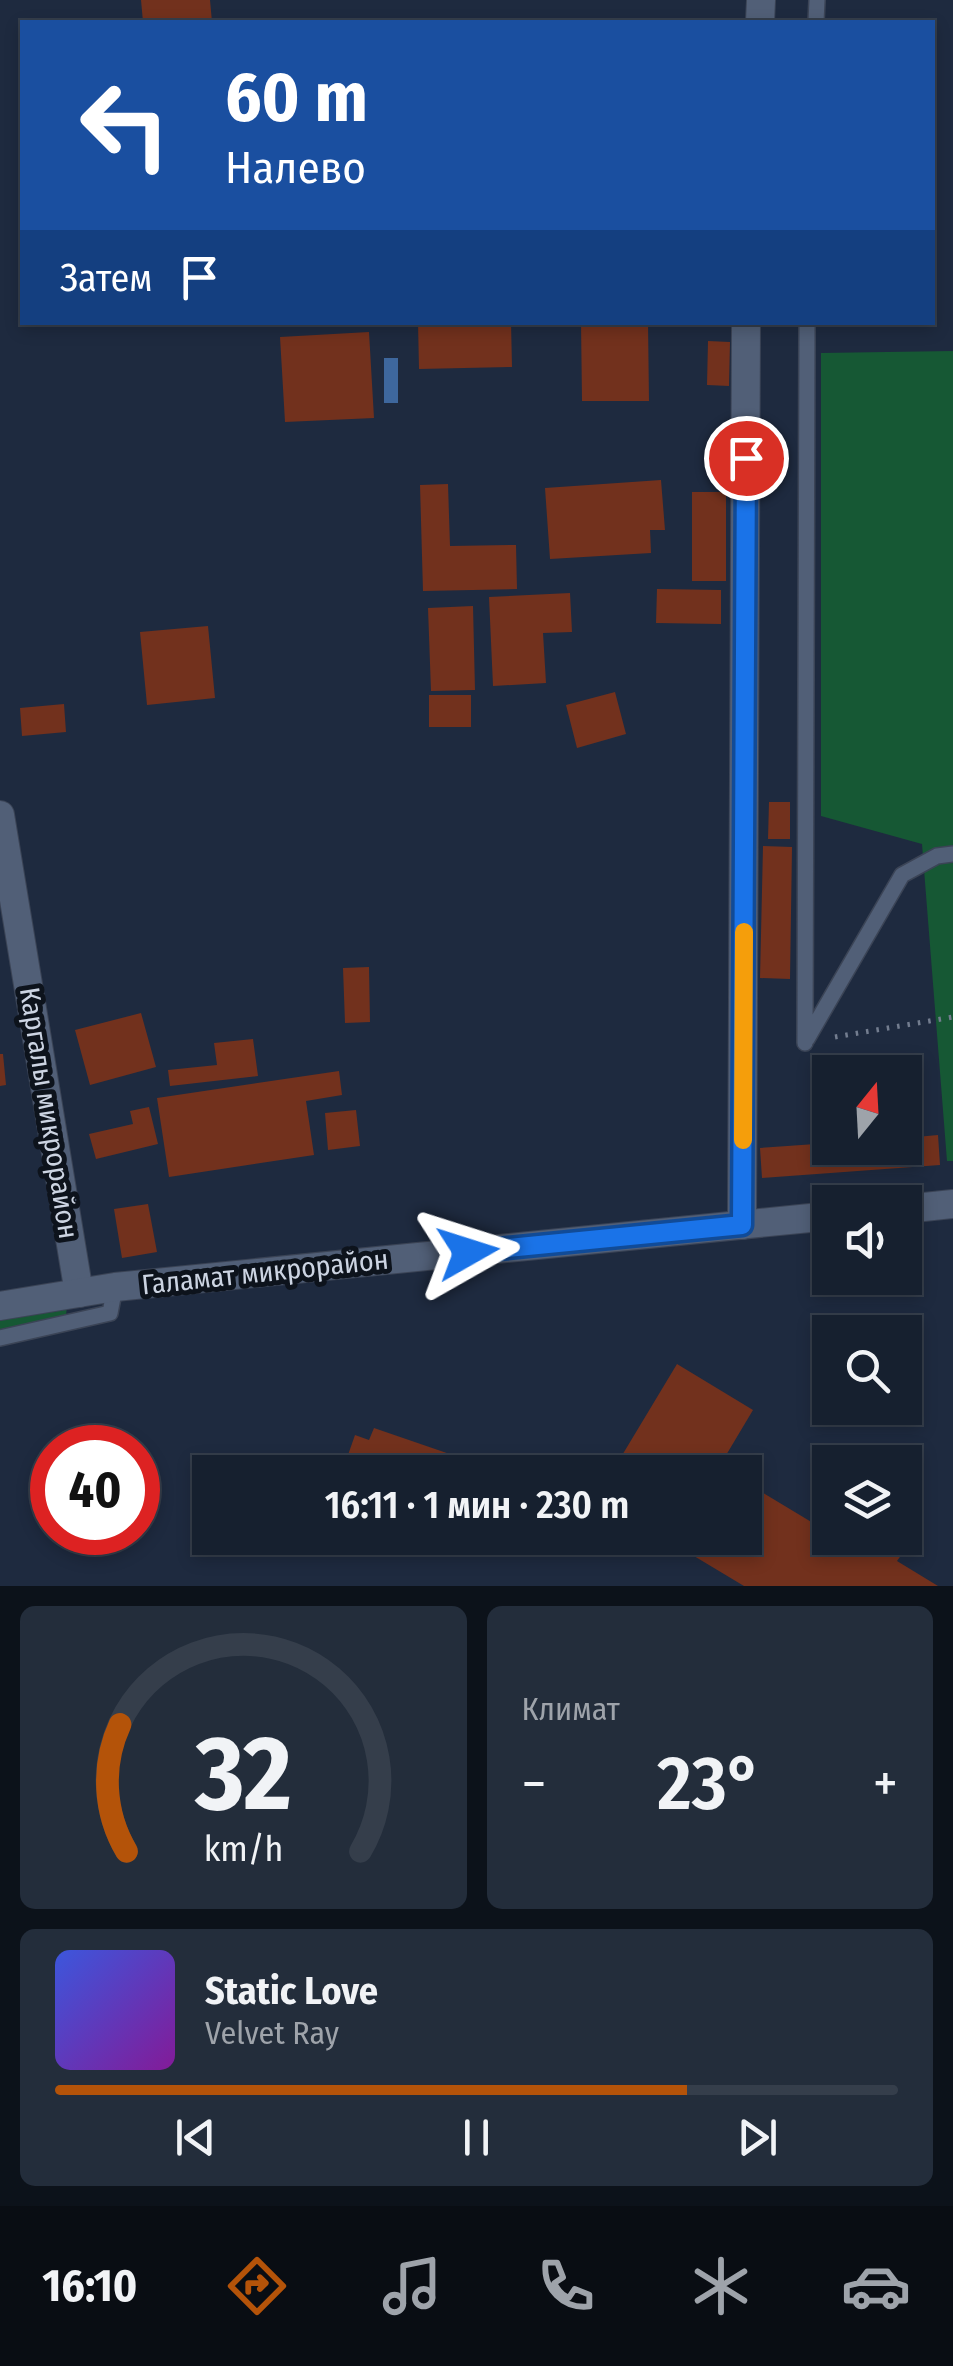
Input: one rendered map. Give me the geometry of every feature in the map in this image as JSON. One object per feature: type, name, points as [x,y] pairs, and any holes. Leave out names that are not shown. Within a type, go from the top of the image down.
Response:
[{"type":"street","points":[[742,1225],[746,325]]},
{"type":"street","name":"Каргалы микрорайон","points":[[0,815],[78,1294]]},
{"type":"street","points":[[922,1207],[953,1204]]},
{"type":"street","name":"Галамат микрорайон","points":[[0,1306],[115,1287],[812,1218]]},
{"type":"lane","points":[[804,1043],[808,325]]},
{"type":"lane","points":[[804,1043],[902,876],[937,856],[953,854]]},
{"type":"lane","points":[[0,1338],[110,1313],[115,1287]]},
{"type":"path","points":[[804,1043],[953,1017]]},
{"type":"green space","points":[[953,351],[953,1161],[947,1161],[922,844],[821,816],[821,353]]},
{"type":"green space","points":[[68,1299],[65,1323],[0,1335],[0,1311]]},
{"type":"water","points":[[384,358],[398,358],[398,403],[384,403]]},
{"type":"building","points":[[141,0],[210,0],[212,20],[143,20]]},
{"type":"building","points":[[418,325],[511,325],[512,367],[419,369]]},
{"type":"building","points":[[581,325],[648,325],[649,401],[582,401]]},
{"type":"building","points":[[369,332],[374,418],[285,422],[280,337]]},
{"type":"building","points":[[708,341],[730,342],[729,386],[707,385]]},
{"type":"building","points":[[661,480],[665,530],[650,530],[651,553],[550,559],[545,488]]},
{"type":"building","points":[[448,484],[450,546],[516,545],[517,589],[423,591],[420,485]]},
{"type":"building","points":[[692,492],[726,492],[726,581],[692,581]]},
{"type":"building","points":[[657,589],[721,590],[721,624],[656,623]]},
{"type":"building","points":[[570,593],[572,632],[543,633],[546,683],[493,686],[489,597]]},
{"type":"building","points":[[473,606],[475,690],[431,691],[428,608]]},
{"type":"building","points":[[208,626],[215,698],[147,705],[140,632]]},
{"type":"building","points":[[615,692],[626,734],[577,748],[566,705]]},
{"type":"building","points":[[429,695],[471,695],[471,727],[429,727]]},
{"type":"building","points":[[64,704],[66,732],[22,736],[20,708]]},
{"type":"building","points":[[769,802],[790,802],[790,839],[768,839]]},
{"type":"building","points":[[763,846],[792,847],[790,979],[760,978]]},
{"type":"building","points":[[369,967],[370,1022],[345,1023],[343,968]]},
{"type":"building","points":[[141,1013],[156,1067],[90,1085],[75,1030]]},
{"type":"building","points":[[253,1039],[258,1076],[170,1086],[168,1070],[217,1065],[214,1043]]},
{"type":"building","points":[[0,1054],[6,1085],[0,1086]]},
{"type":"building","points":[[339,1071],[342,1095],[306,1101],[314,1155],[169,1177],[157,1098]]},
{"type":"building","points":[[149,1107],[158,1144],[96,1159],[89,1134],[133,1124],[130,1111]]},
{"type":"building","points":[[356,1110],[360,1146],[328,1150],[325,1113]]},
{"type":"building","points":[[938,1135],[940,1165],[762,1178],[760,1148],[812,1144],[812,1165],[922,1165],[922,1136]]},
{"type":"building","points":[[148,1204],[157,1252],[122,1258],[114,1209]]},
{"type":"building","points":[[677,1364],[753,1410],[726,1455],[622,1455]]},
{"type":"building","points":[[374,1428],[453,1455],[348,1455],[355,1435],[369,1440]]},
{"type":"building","points":[[762,1492],[812,1522],[812,1555],[901,1555],[897,1561],[938,1586],[744,1586],[694,1556],[762,1555]]},
{"type":"slow traffic","points":[[743,1140],[744,932]]},
{"type":"route","points":[[468,1252],[742,1225],[746,458]]}]
